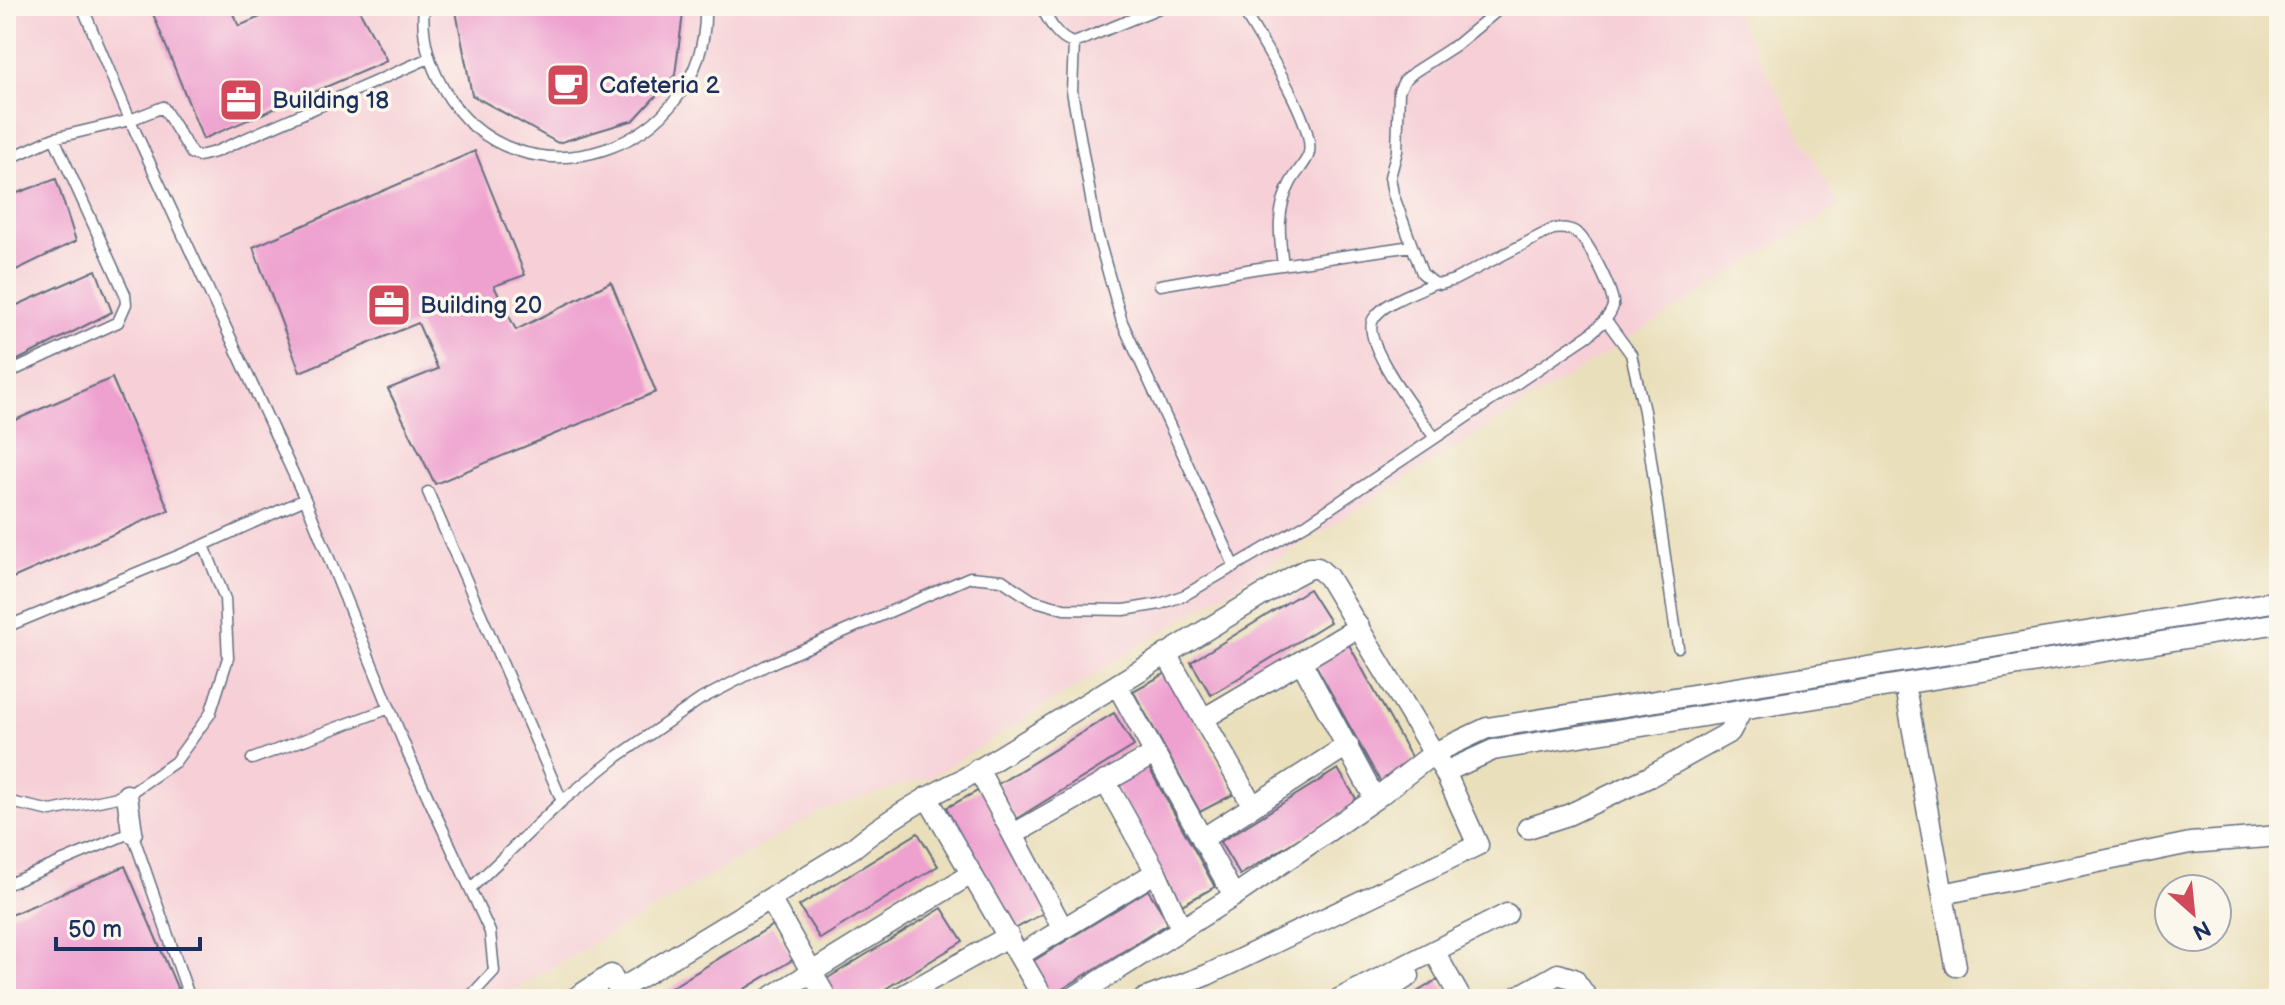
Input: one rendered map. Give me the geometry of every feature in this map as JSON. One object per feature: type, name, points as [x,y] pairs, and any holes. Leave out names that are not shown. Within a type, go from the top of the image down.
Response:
[{"type":"street","points":[[574,999],[611,975],[622,994],[853,848],[886,821],[978,769],[1309,568],[1318,568],[1328,577],[1445,772],[1478,845],[1207,975],[1144,999]]},
{"type":"street","points":[[1071,999],[1234,896],[1375,799],[1434,753],[1487,728],[2279,601]]},
{"type":"street","points":[[1445,772],[1493,750],[2279,623]]},
{"type":"street","points":[[1203,719],[1359,627]]},
{"type":"street","points":[[1166,654],[1253,806]]},
{"type":"street","points":[[1301,661],[1375,799]]},
{"type":"street","points":[[1117,685],[1234,896]]},
{"type":"street","points":[[1705,694],[1709,715]]},
{"type":"street","points":[[1907,698],[1956,966]]},
{"type":"street","points":[[1528,828],[1568,815],[1636,783],[1730,732],[1742,710]]},
{"type":"street","points":[[1202,839],[1348,745]]},
{"type":"street","points":[[1014,834],[1154,754]]},
{"type":"street","points":[[978,769],[1063,929]]},
{"type":"street","points":[[1105,781],[1156,872],[1181,928]]},
{"type":"street","points":[[127,795],[132,832]]},
{"type":"street","points":[[927,797],[1044,999]]},
{"type":"street","points":[[1943,894],[2190,843],[2279,836]]},
{"type":"street","points":[[1020,955],[1156,872]]},
{"type":"street","points":[[768,999],[971,874]]},
{"type":"street","points":[[770,899],[827,999]]},
{"type":"street","points":[[1339,999],[1507,914]]},
{"type":"street","points":[[897,999],[1009,936]]},
{"type":"street","points":[[1434,951],[1461,999]]},
{"type":"street","points":[[1514,999],[1558,974],[1574,979],[1588,999]]},
{"type":"street","points":[[1374,999],[1409,976]]},
{"type":"lane","points":[[82,6],[130,120],[305,499],[390,708],[490,932],[494,971],[468,999]]},
{"type":"lane","points":[[424,6],[424,36],[429,58],[442,86],[460,111],[492,137],[520,150],[551,157],[592,154],[631,140],[664,115],[678,99],[697,62],[704,32],[705,6]]},
{"type":"lane","points":[[1041,6],[1057,32],[1066,42],[1074,43],[1164,6]]},
{"type":"lane","points":[[470,889],[562,801],[617,757],[701,699],[767,665],[960,580],[987,577],[1002,580],[1032,600],[1048,606],[1124,610],[1160,604],[1185,595],[1308,523],[1589,335],[1606,320],[1613,306],[1611,293],[1579,234],[1565,228],[1553,229],[1454,280],[1434,283],[1422,273],[1393,194],[1390,177],[1397,151],[1399,91],[1404,81],[1456,45],[1503,6]]},
{"type":"lane","points":[[1241,7],[1286,82],[1308,133],[1310,145],[1308,157],[1286,190],[1278,219],[1283,265]]},
{"type":"lane","points":[[1074,43],[1074,105],[1097,233],[1122,322],[1235,567]]},
{"type":"lane","points":[[6,160],[54,138],[130,120],[163,107],[192,154],[199,156],[215,152],[429,58]]},
{"type":"lane","points":[[6,374],[118,322],[126,304],[125,294],[54,138]]},
{"type":"lane","points":[[1160,285],[1412,246]]},
{"type":"lane","points":[[1434,283],[1380,311],[1371,321],[1370,330],[1384,363],[1435,438]]},
{"type":"lane","points":[[1606,320],[1631,354],[1644,411],[1678,647]]},
{"type":"lane","points":[[428,492],[562,801]]},
{"type":"lane","points":[[6,627],[204,545],[305,499]]},
{"type":"lane","points":[[6,801],[51,811],[127,795],[175,762],[210,714],[228,658],[225,599],[204,545]]},
{"type":"lane","points":[[252,759],[390,708]]},
{"type":"lane","points":[[6,885],[132,832],[190,999]]},
{"type":"shaded area","points":[[6,6],[1731,6],[1839,206],[935,775],[823,810],[519,987],[505,999],[6,999]]},
{"type":"building","name":"Building 18","points":[[150,6],[229,6],[239,26],[286,6],[357,6],[387,61],[203,139]]},
{"type":"building","name":"Cafeteria 2","points":[[455,6],[684,6],[675,75],[634,120],[558,143],[472,95]]},
{"type":"building","name":"Building 20","points":[[475,151],[525,275],[494,286],[516,330],[611,282],[656,392],[435,484],[388,389],[438,369],[418,323],[300,372],[253,247]]},
{"type":"building","points":[[56,179],[76,241],[6,275],[6,197]]},
{"type":"building","points":[[96,270],[112,312],[6,366],[6,310]]},
{"type":"building","points":[[112,378],[169,510],[6,581],[6,424]]},
{"type":"building","points":[[1309,589],[1330,622],[1211,695],[1191,662]]},
{"type":"building","points":[[1348,643],[1415,764],[1381,783],[1314,662]]},
{"type":"building","points":[[1168,672],[1234,794],[1200,812],[1133,691]]},
{"type":"building","points":[[1114,713],[1134,746],[1016,819],[995,786]]},
{"type":"building","points":[[1148,766],[1215,887],[1180,906],[1114,785]]},
{"type":"building","points":[[1338,769],[1358,802],[1240,875],[1220,842]]},
{"type":"building","points":[[981,789],[1047,911],[1013,930],[946,808]]},
{"type":"building","points":[[918,833],[938,866],[820,939],[799,906]]},
{"type":"building","points":[[125,866],[182,999],[6,999],[6,917]]},
{"type":"building","points":[[1148,890],[1169,923],[1051,996],[1030,963]]},
{"type":"building","points":[[942,908],[963,941],[869,999],[834,999],[823,981]]},
{"type":"building","points":[[773,925],[794,959],[728,999],[653,999]]},
{"type":"building","points":[[1438,979],[1451,999],[1406,999]]},
{"type":"place","name":"Cafeteria 2","points":[[568,85]]},
{"type":"place","name":"Building 18","points":[[241,100]]},
{"type":"place","name":"Building 20","points":[[389,305]]}]
